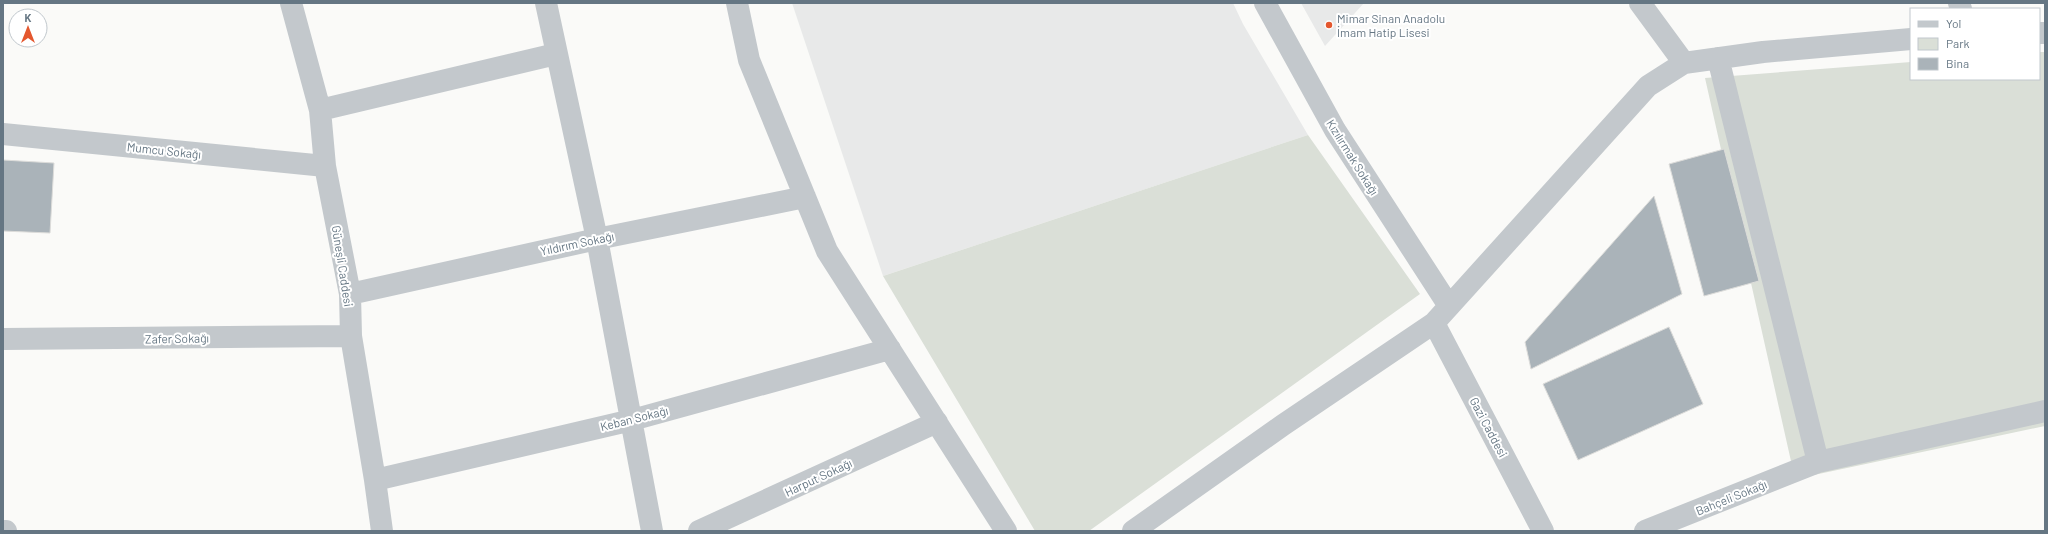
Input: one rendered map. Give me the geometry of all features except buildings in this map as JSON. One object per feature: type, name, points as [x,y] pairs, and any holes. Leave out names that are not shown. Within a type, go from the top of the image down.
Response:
[{"type":"street","name":"Güneşli Caddesi","points":[[291,3],[320,110],[325,166],[350,294],[351,336],[382,531]]},
{"type":"street","points":[[546,3],[597,239],[652,531]]},
{"type":"street","points":[[737,3],[749,60],[827,251],[1006,531]]},
{"type":"street","name":"Kızılırmak Sokağı","points":[[1265,3],[1335,130],[1449,306]]},
{"type":"street","points":[[1640,3],[1684,63]]},
{"type":"street","points":[[1133,531],[1283,425],[1434,323],[1648,86],[1684,63],[1763,52],[1910,39]]},
{"type":"street","points":[[320,110],[556,54]]},
{"type":"street","points":[[1718,58],[1818,462]]},
{"type":"street","name":"Mumcu Sokağı","points":[[3,134],[325,166]]},
{"type":"street","name":"Yıldırım Sokağı","points":[[350,294],[597,239],[805,197]]},
{"type":"street","name":"Gazi Caddesi","points":[[1434,323],[1543,531]]},
{"type":"street","name":"Zafer Sokağı","points":[[3,339],[351,336]]},
{"type":"street","name":"Keban Sokağı","points":[[375,480],[632,420],[890,349]]},
{"type":"street","name":"Bahçeli Sokağı","points":[[1645,531],[1818,462],[2045,411]]},
{"type":"street","name":"Harput Sokağı","points":[[699,531],[937,422]]},
{"type":"shaded area","points":[[792,3],[1233,3],[1243,24],[1308,135],[883,276]]},
{"type":"shaded area","name":"Mimar Sinan Anadolu İmam Hatip Lisesi","points":[[1301,3],[1364,3],[1325,46]]},
{"type":"green space","points":[[2040,52],[2045,52],[2045,426],[1795,479],[1705,78],[1910,62],[1910,80],[2040,80]]},
{"type":"green space","points":[[1308,135],[1420,294],[1089,531],[1035,531],[883,276]]},
{"type":"place","name":"Mimar Sinan Anadolu İmam Hatip Lisesi","points":[[1329,25]]}]
